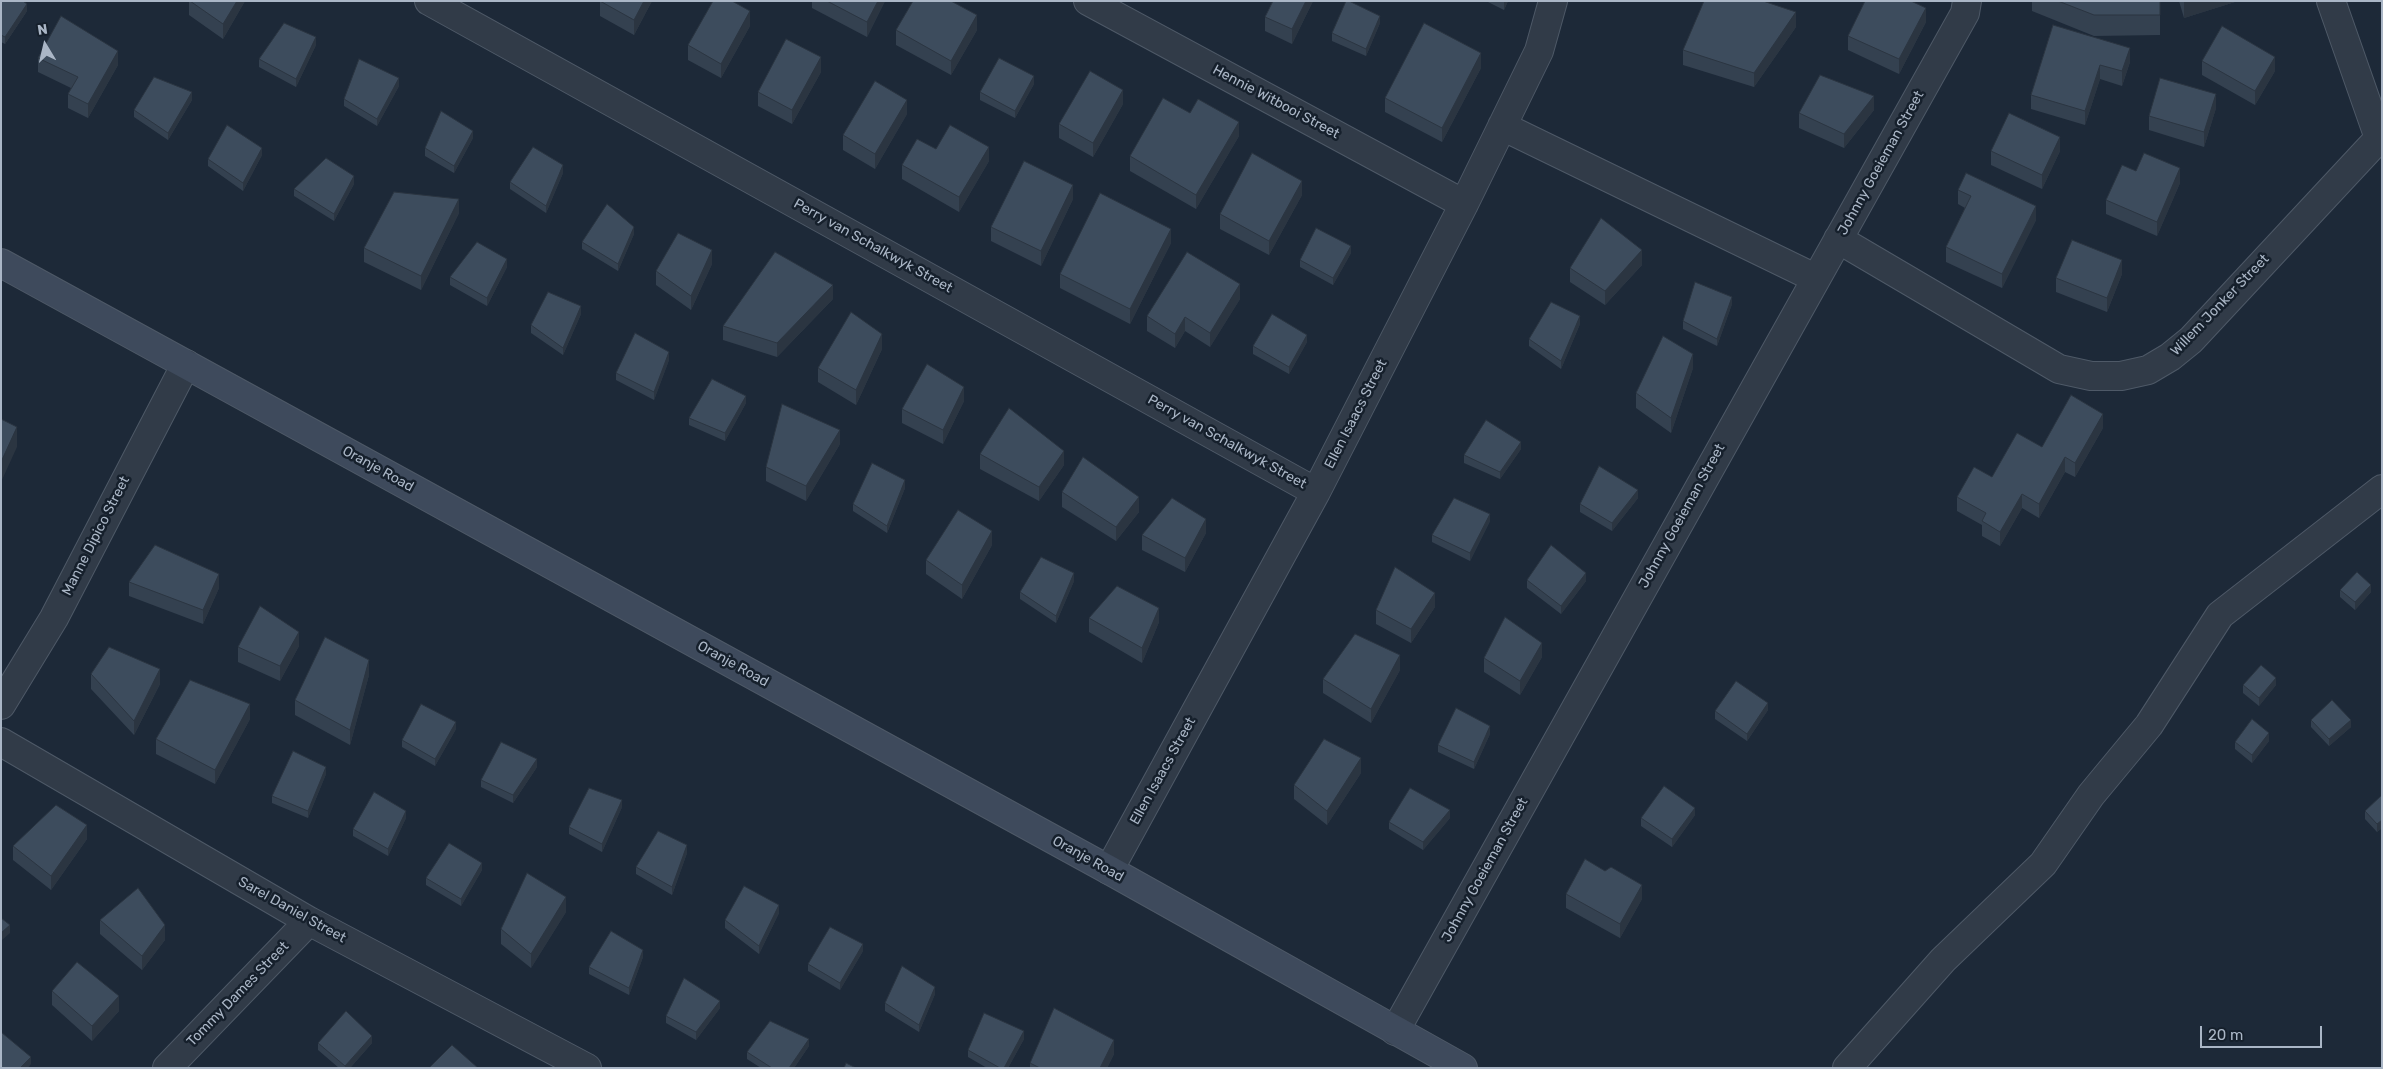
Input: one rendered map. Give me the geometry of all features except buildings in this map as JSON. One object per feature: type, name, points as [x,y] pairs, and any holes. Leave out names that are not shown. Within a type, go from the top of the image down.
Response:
[{"type":"street","name":"Perry van Schalkwyk Street","points":[[429,1],[1316,492]]},
{"type":"street","name":"Hennie Witbooi Street","points":[[1088,1],[1464,204]]},
{"type":"street","name":"Ellen Isaacs Street","points":[[1109,870],[1316,492],[1464,204],[1539,51],[1553,1]]},
{"type":"street","name":"Johnny Goeieman Street","points":[[1395,1031],[1965,13],[1968,1]]},
{"type":"street","points":[[2331,1],[2380,137]]},
{"type":"street","points":[[1502,126],[1815,278]]},
{"type":"street","name":"Willem Jonker Street","points":[[1838,239],[2059,368],[2091,376],[2120,376],[2148,370],[2170,357],[2190,340],[2380,137]]},
{"type":"street","name":"Oranje Road","points":[[1,263],[1109,870],[1462,1068]]},
{"type":"street","name":"Manne Dipico Street","points":[[1,705],[54,618],[186,364]]},
{"type":"street","points":[[1847,1068],[1943,960],[2043,864],[2091,795],[2148,725],[2220,615],[2382,489]]},
{"type":"street","name":"Sarel Daniel Street","points":[[1,742],[309,921],[587,1068]]},
{"type":"street","name":"Tommy Dames Street","points":[[167,1068],[309,921]]}]
